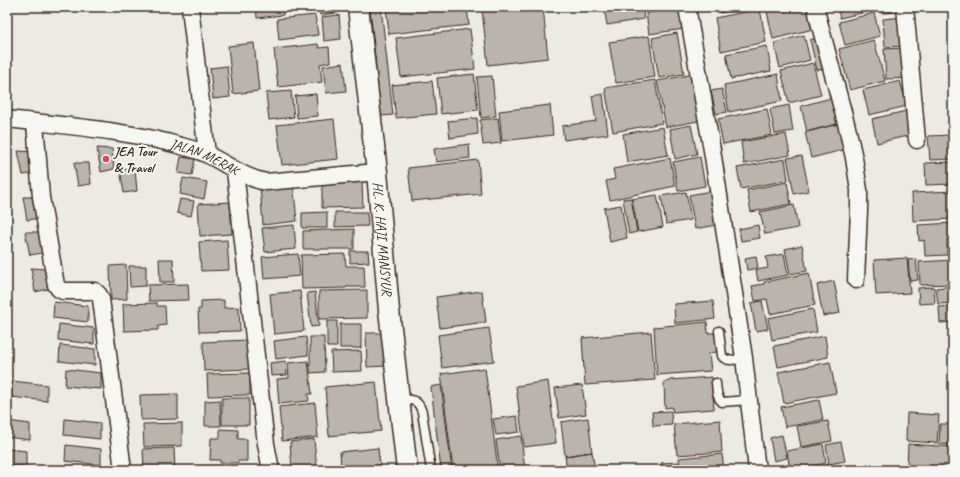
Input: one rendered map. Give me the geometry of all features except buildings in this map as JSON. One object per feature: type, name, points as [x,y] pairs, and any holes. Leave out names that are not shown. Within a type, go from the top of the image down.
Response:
[{"type":"street","points":[[190,7],[207,154]]},
{"type":"street","name":"HL. K. HAJI MANSYUR","points":[[358,7],[377,172],[389,310],[408,470]]},
{"type":"street","points":[[687,7],[712,150],[744,358],[757,470]]},
{"type":"street","points":[[816,7],[847,127],[859,190],[856,280]]},
{"type":"street","points":[[905,7],[917,140]]},
{"type":"street","name":"JALAN MERAK","points":[[7,119],[123,133],[166,142],[207,154],[235,171],[266,182],[377,172]]},
{"type":"street","points":[[35,123],[41,197],[56,285],[63,291],[95,291],[99,295],[123,470]]},
{"type":"street","points":[[235,171],[266,444],[271,470]]},
{"type":"lane","points":[[719,330],[722,356],[724,359],[744,358]]},
{"type":"lane","points":[[716,383],[717,397],[722,402],[749,400]]},
{"type":"lane","points":[[400,399],[415,401],[420,405],[431,470]]},
{"type":"place","name":"JEA Tour & Travel","points":[[106,159]]}]
